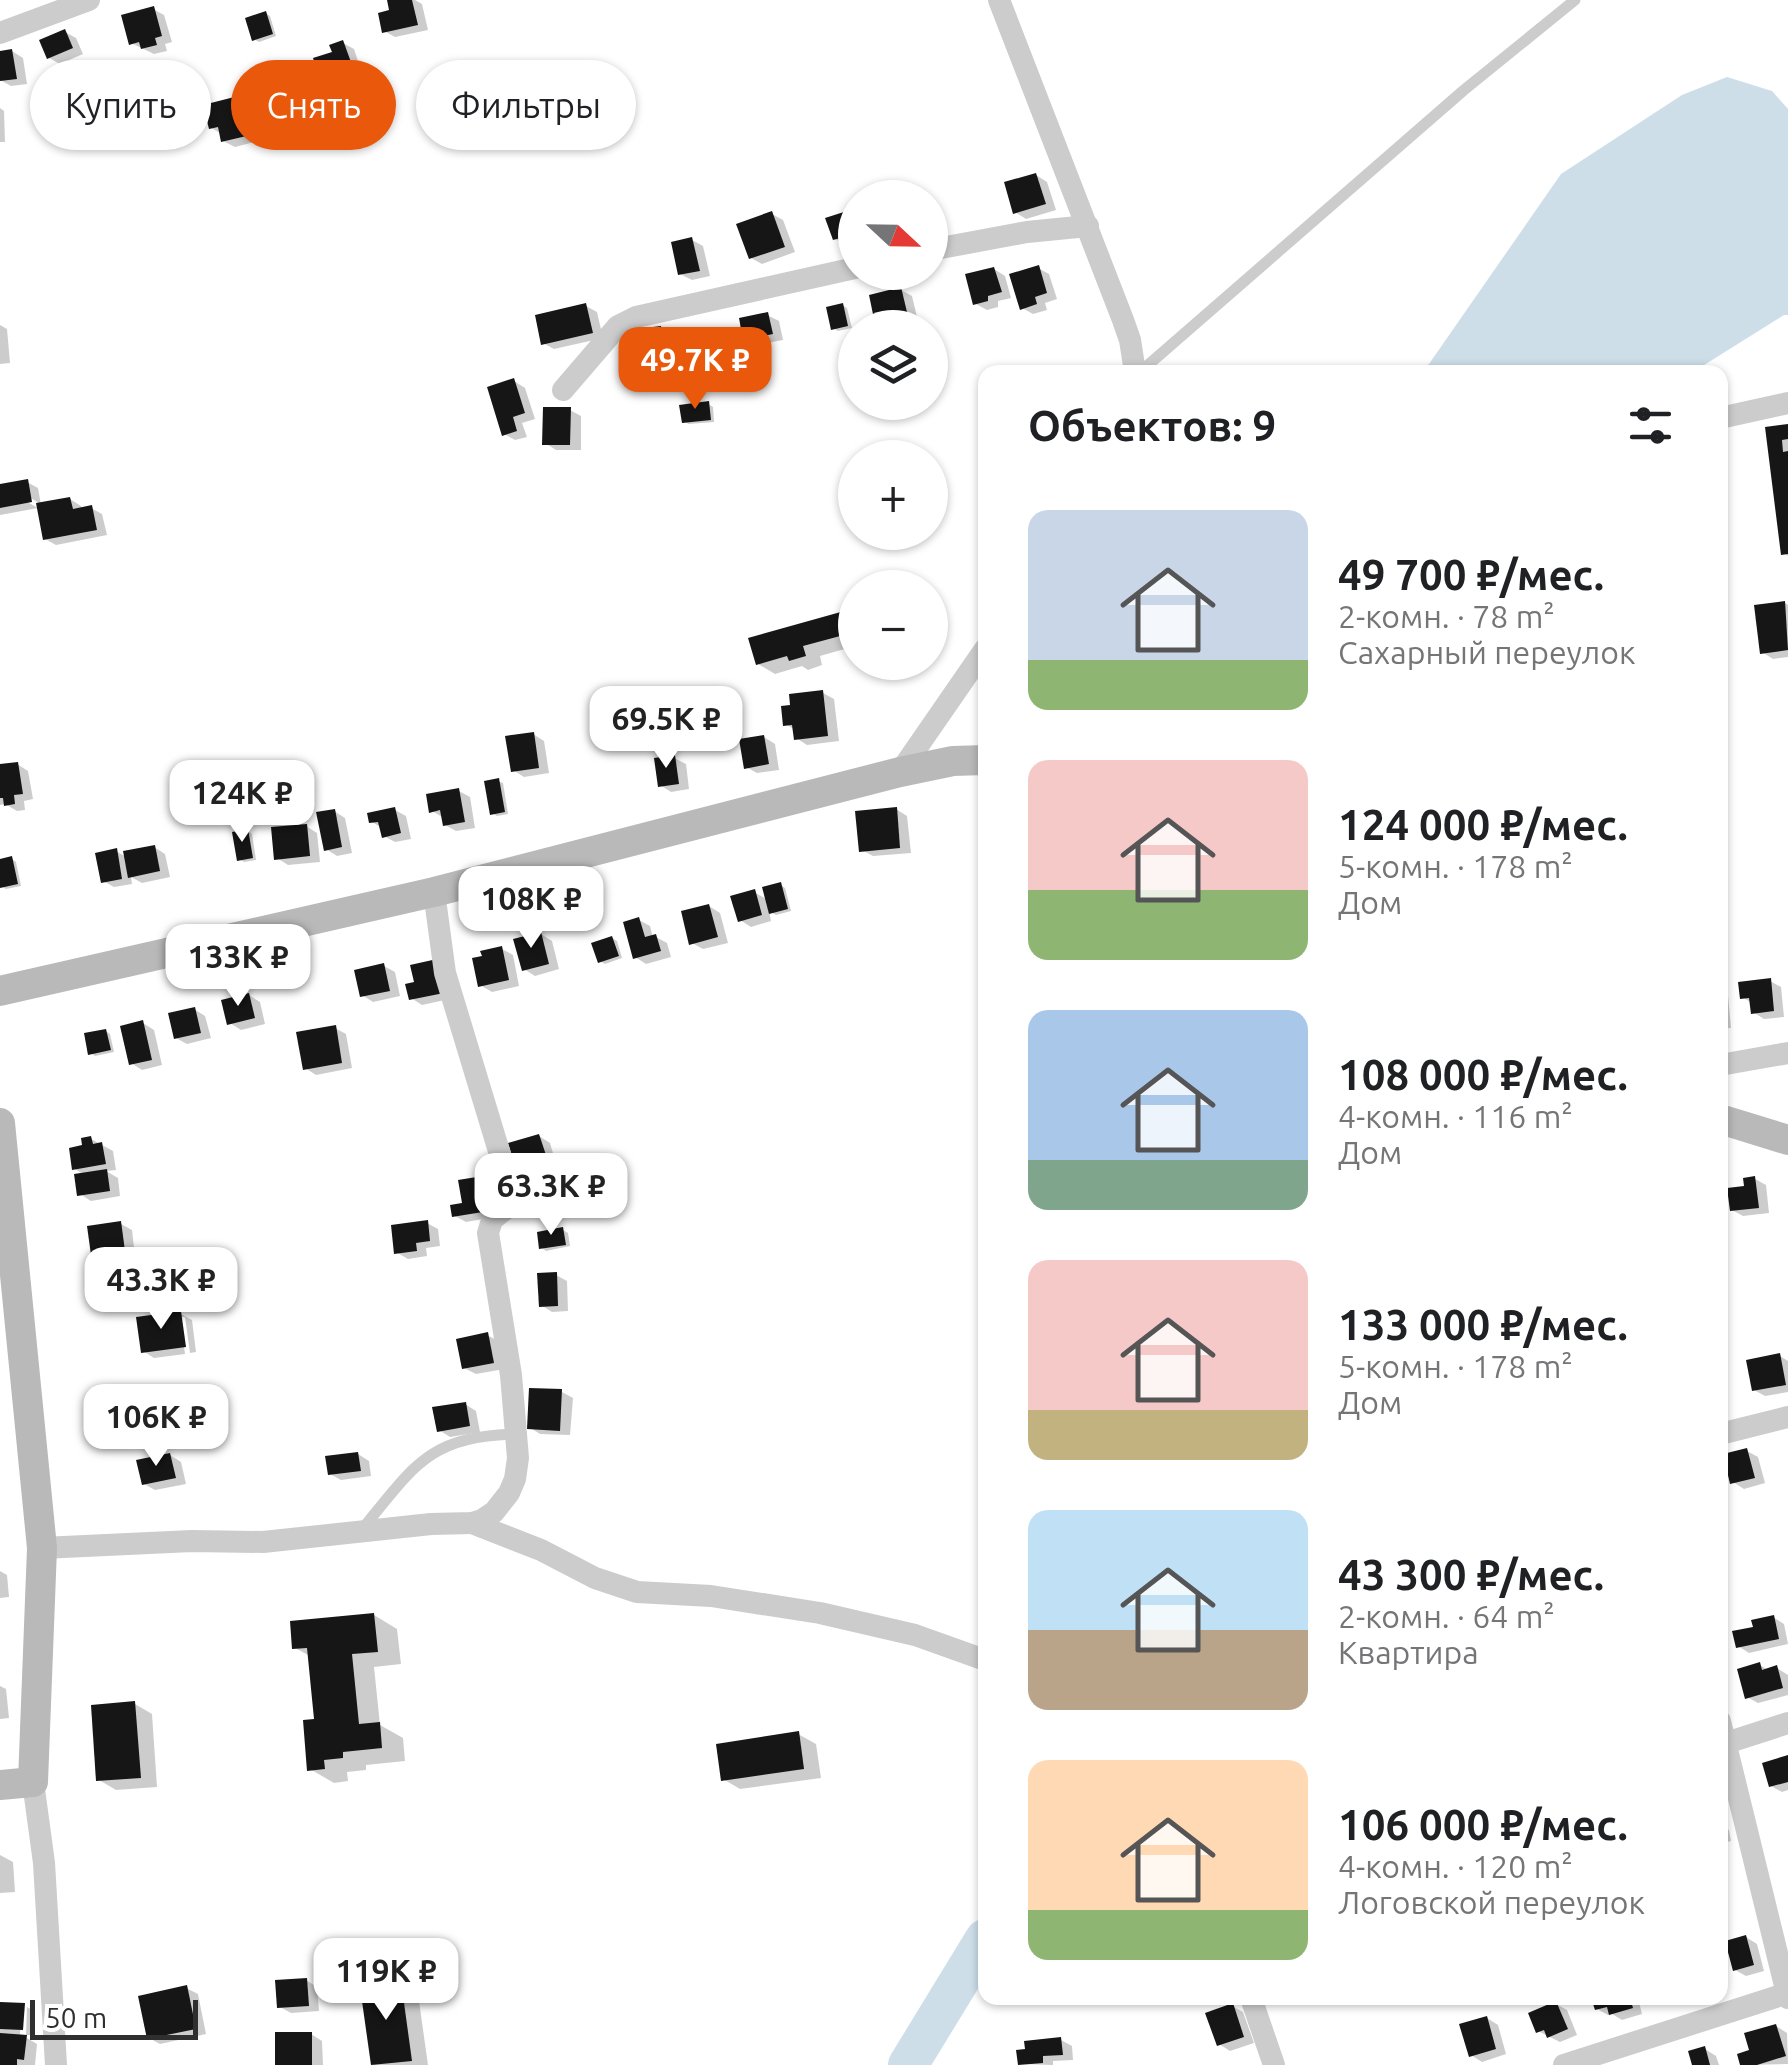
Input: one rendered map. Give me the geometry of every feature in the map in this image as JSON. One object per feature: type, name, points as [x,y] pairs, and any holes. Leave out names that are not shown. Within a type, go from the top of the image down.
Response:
[{"type":"main road","points":[[0,991],[434,892],[900,772],[978,760]]},
{"type":"main road","points":[[1728,1121],[1788,1140]]},
{"type":"main road","points":[[0,1123],[42,1548],[33,1782],[0,1785]]},
{"type":"street","points":[[0,33],[89,0]]},
{"type":"street","points":[[999,0],[1124,320],[1136,365]]},
{"type":"street","points":[[948,247],[1088,226]]},
{"type":"street","points":[[563,390],[618,326],[636,317],[838,272]]},
{"type":"street","points":[[1728,416],[1788,403]]},
{"type":"street","points":[[900,772],[978,659]]},
{"type":"street","points":[[42,1548],[263,1542],[472,1523],[494,1512],[509,1493],[516,1479],[517,1434],[512,1375],[488,1233],[492,1220],[508,1207],[512,1194],[445,973],[434,892]]},
{"type":"street","points":[[1728,1064],[1788,1053]]},
{"type":"street","points":[[1728,1432],[1788,1416]]},
{"type":"street","points":[[472,1523],[541,1550],[595,1578],[637,1592],[711,1596],[820,1613],[914,1636],[978,1658]]},
{"type":"street","points":[[1728,1735],[1788,1723]]},
{"type":"street","points":[[1564,2065],[1788,1995],[1728,1760]]},
{"type":"street","points":[[33,1782],[44,1863],[56,2065]]},
{"type":"street","points":[[1253,2005],[1274,2065]]},
{"type":"lane","points":[[1146,365],[1464,90],[1575,0]]},
{"type":"lane","points":[[360,1532],[425,1457],[452,1443],[490,1434],[517,1434]]},
{"type":"water","points":[[1727,77],[1772,91],[1788,109],[1788,315],[1704,365],[1427,365],[1561,174],[1682,95]]},
{"type":"building","points":[[387,0],[412,0],[418,25],[382,33],[378,13],[389,10]]},
{"type":"building","points":[[154,6],[162,36],[155,38],[157,45],[141,49],[139,42],[129,45],[121,15]]},
{"type":"building","points":[[266,11],[273,34],[252,41],[245,18]]},
{"type":"building","points":[[65,29],[73,48],[47,59],[39,40]]},
{"type":"building","points":[[343,40],[350,60],[314,60],[332,52],[329,45]]},
{"type":"building","points":[[12,49],[17,79],[0,81],[0,51]]},
{"type":"building","points":[[231,98],[231,140],[221,142],[218,127],[211,129],[211,103]]},
{"type":"building","points":[[1036,173],[1046,204],[1013,214],[1004,182]]},
{"type":"building","points":[[772,211],[785,247],[749,259],[736,224]]},
{"type":"building","points":[[838,214],[838,239],[833,240],[825,218]]},
{"type":"building","points":[[692,237],[700,271],[678,275],[671,242]]},
{"type":"building","points":[[1039,265],[1047,293],[1035,297],[1037,304],[1020,310],[1009,274]]},
{"type":"building","points":[[994,267],[1002,292],[973,305],[965,274]]},
{"type":"building","points":[[902,290],[907,310],[872,310],[869,295]]},
{"type":"building","points":[[586,303],[593,333],[541,345],[535,315]]},
{"type":"building","points":[[843,303],[845,310],[838,310],[838,328],[831,330],[826,307]]},
{"type":"building","points":[[768,312],[773,334],[743,340],[739,318]]},
{"type":"building","points":[[661,326],[666,361],[642,365],[637,329]]},
{"type":"building","points":[[514,378],[525,413],[513,417],[517,431],[502,436],[487,387]]},
{"type":"building","points":[[709,401],[711,420],[682,423],[679,405]]},
{"type":"building","points":[[543,407],[571,407],[570,445],[542,445]]},
{"type":"building","points":[[1788,424],[1788,439],[1782,440],[1783,452],[1788,451],[1788,554],[1781,555],[1765,427]]},
{"type":"building","points":[[28,479],[32,502],[0,508],[0,484]]},
{"type":"building","points":[[70,497],[73,509],[92,505],[97,530],[43,540],[36,503]]},
{"type":"building","points":[[1785,601],[1788,650],[1760,654],[1754,605]]},
{"type":"building","points":[[838,613],[838,637],[803,646],[806,656],[789,661],[787,656],[756,665],[748,638]]},
{"type":"building","points":[[823,690],[828,736],[794,740],[792,725],[783,726],[781,706],[790,705],[789,694]]},
{"type":"building","points":[[534,732],[539,768],[511,772],[505,736]]},
{"type":"building","points":[[764,735],[769,764],[744,769],[739,739]]},
{"type":"building","points":[[675,755],[679,784],[658,787],[654,758]]},
{"type":"building","points":[[18,762],[23,794],[14,795],[15,804],[4,806],[0,798],[0,764]]},
{"type":"building","points":[[499,778],[505,812],[490,815],[484,781]]},
{"type":"building","points":[[459,788],[465,822],[443,826],[440,810],[429,813],[426,794]]},
{"type":"building","points":[[395,807],[401,833],[382,838],[378,822],[369,823],[367,813]]},
{"type":"building","points":[[897,807],[900,848],[859,852],[855,811]]},
{"type":"building","points":[[335,809],[342,847],[324,851],[316,812]]},
{"type":"building","points":[[307,824],[310,856],[274,860],[271,827]]},
{"type":"building","points":[[248,829],[253,858],[237,861],[232,832]]},
{"type":"building","points":[[155,845],[160,871],[128,878],[123,851]]},
{"type":"building","points":[[117,848],[122,879],[101,883],[95,853]]},
{"type":"building","points":[[12,856],[18,884],[0,888],[0,859]]},
{"type":"building","points":[[781,882],[788,909],[769,914],[762,887]]},
{"type":"building","points":[[755,889],[762,915],[738,922],[730,896]]},
{"type":"building","points":[[709,904],[718,937],[689,945],[681,911]]},
{"type":"building","points":[[639,917],[645,937],[656,934],[661,951],[633,959],[623,922]]},
{"type":"building","points":[[541,932],[549,964],[522,971],[513,939]]},
{"type":"building","points":[[612,936],[619,956],[598,963],[591,943]]},
{"type":"building","points":[[502,946],[509,980],[478,987],[472,958],[482,956],[480,951]]},
{"type":"building","points":[[437,959],[444,993],[409,1000],[405,984],[414,982],[410,965]]},
{"type":"building","points":[[384,963],[390,991],[360,997],[354,970]]},
{"type":"building","points":[[1771,978],[1774,1011],[1751,1014],[1749,998],[1740,999],[1738,982]]},
{"type":"building","points":[[249,993],[255,1018],[227,1025],[221,1000]]},
{"type":"building","points":[[195,1007],[201,1033],[174,1039],[168,1013]]},
{"type":"building","points":[[143,1020],[152,1060],[129,1065],[120,1026]]},
{"type":"building","points":[[336,1025],[342,1063],[303,1070],[296,1032]]},
{"type":"building","points":[[106,1029],[111,1050],[88,1055],[84,1033]]},
{"type":"building","points":[[539,1134],[548,1161],[517,1171],[508,1143]]},
{"type":"building","points":[[91,1136],[93,1144],[102,1142],[106,1164],[72,1170],[69,1148],[82,1145],[81,1138]]},
{"type":"building","points":[[107,1169],[110,1191],[77,1196],[74,1174]]},
{"type":"building","points":[[489,1175],[495,1210],[452,1217],[450,1205],[462,1203],[458,1180]]},
{"type":"building","points":[[1755,1176],[1759,1208],[1730,1211],[1728,1188],[1744,1186],[1743,1178]]},
{"type":"building","points":[[428,1220],[430,1241],[416,1243],[417,1251],[394,1254],[391,1225]]},
{"type":"building","points":[[121,1221],[125,1251],[91,1255],[87,1226]]},
{"type":"building","points":[[563,1227],[566,1245],[539,1249],[537,1232]]},
{"type":"building","points":[[132,1272],[135,1293],[101,1299],[97,1278]]},
{"type":"building","points":[[557,1272],[558,1306],[539,1307],[537,1273]]},
{"type":"building","points":[[181,1311],[186,1347],[141,1353],[136,1317]]},
{"type":"building","points":[[488,1332],[494,1363],[462,1369],[456,1339]]},
{"type":"building","points":[[1780,1353],[1786,1385],[1752,1391],[1746,1360]]},
{"type":"building","points":[[529,1388],[562,1389],[560,1431],[527,1429]]},
{"type":"building","points":[[156,1395],[162,1428],[130,1434],[125,1407],[134,1405],[133,1399]]},
{"type":"building","points":[[466,1402],[470,1426],[437,1432],[432,1407]]},
{"type":"building","points":[[1747,1448],[1755,1478],[1730,1484],[1728,1453]]},
{"type":"building","points":[[358,1452],[361,1471],[328,1475],[325,1456]]},
{"type":"building","points":[[170,1453],[176,1478],[142,1485],[136,1460]]},
{"type":"building","points":[[374,1613],[378,1652],[352,1654],[359,1724],[380,1722],[382,1748],[343,1752],[343,1758],[324,1760],[325,1769],[307,1771],[303,1720],[314,1719],[307,1648],[292,1649],[290,1621]]},
{"type":"building","points":[[1774,1615],[1779,1639],[1736,1648],[1732,1631],[1753,1627],[1751,1620]]},
{"type":"building","points":[[1760,1662],[1762,1670],[1777,1665],[1783,1688],[1745,1699],[1737,1669]]},
{"type":"building","points":[[135,1701],[141,1778],[96,1781],[91,1705]]},
{"type":"building","points":[[799,1731],[804,1769],[721,1781],[716,1744]]},
{"type":"building","points":[[1788,1755],[1788,1782],[1769,1787],[1762,1763]]},
{"type":"building","points":[[1746,1935],[1754,1965],[1733,1971],[1728,1940]]},
{"type":"building","points":[[307,1978],[309,2006],[277,2008],[275,1980]]},
{"type":"building","points":[[401,1981],[412,2061],[371,2065],[360,1987]]},
{"type":"building","points":[[187,1985],[196,2029],[147,2039],[138,1996]]},
{"type":"building","points":[[0,2002],[25,2003],[23,2030],[0,2029]]},
{"type":"building","points":[[1234,2005],[1244,2037],[1217,2046],[1205,2013]]},
{"type":"building","points":[[1558,2005],[1568,2029],[1547,2038],[1544,2030],[1536,2033],[1528,2013]]},
{"type":"building","points":[[1593,2005],[1633,2008],[1609,2015],[1607,2007],[1595,2010]]},
{"type":"building","points":[[1487,2016],[1496,2049],[1469,2057],[1459,2024]]},
{"type":"building","points":[[1776,2024],[1786,2056],[1757,2065],[1740,2065],[1737,2054],[1749,2050],[1744,2033]]},
{"type":"building","points":[[275,2032],[312,2032],[312,2065],[275,2065]]},
{"type":"building","points":[[0,2033],[27,2035],[24,2060],[17,2059],[17,2065],[0,2065]]},
{"type":"building","points":[[1061,2037],[1063,2055],[1043,2056],[1043,2063],[1018,2065],[1016,2050],[1025,2049],[1024,2041]]},
{"type":"building","points":[[1705,2046],[1710,2065],[1692,2065],[1688,2051]]},
{"type":"waterway","points":[[908,2065],[978,1950]]}]
